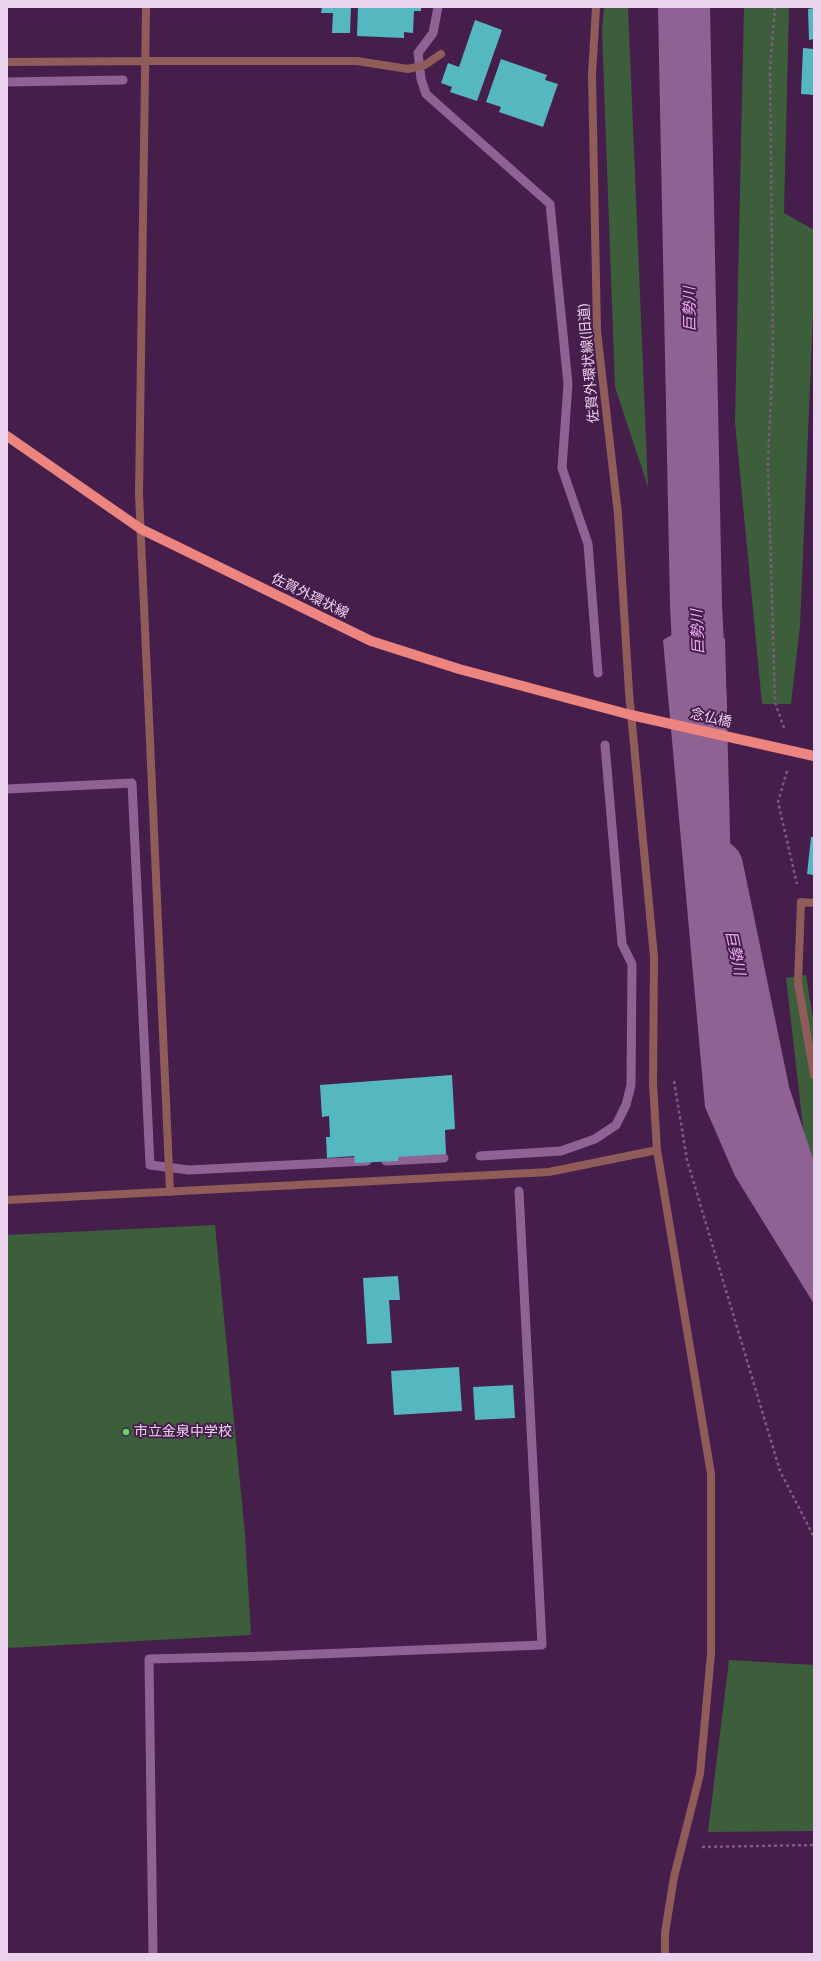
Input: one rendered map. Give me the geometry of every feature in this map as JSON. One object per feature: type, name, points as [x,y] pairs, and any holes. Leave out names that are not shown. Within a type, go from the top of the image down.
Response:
[{"type":"main road","name":"佐賀外環状線","points":[[7,436],[141,529],[371,641],[459,669],[631,715]]},
{"type":"main road","name":"念仏橋","points":[[631,715],[814,756]]},
{"type":"street","points":[[146,7],[139,494],[170,1192]]},
{"type":"street","name":"佐賀外環状線(旧道)","points":[[596,7],[592,75],[597,331],[618,514],[631,715],[654,957],[653,1084],[657,1150],[711,1474],[711,1654],[700,1774],[674,1877],[665,1933],[665,1954]]},
{"type":"street","points":[[7,62],[357,61],[408,69],[425,65],[441,54]]},
{"type":"street","points":[[814,904],[801,902],[798,983],[814,1075]]},
{"type":"street","points":[[7,1200],[549,1172],[657,1150]]},
{"type":"path","points":[[775,7],[770,68],[772,348],[768,465],[775,702],[784,728]]},
{"type":"path","points":[[787,771],[778,802],[801,902]]},
{"type":"path","points":[[673,1074],[687,1160],[780,1472],[814,1537]]},
{"type":"path","points":[[681,1847],[814,1845]]},
{"type":"green space","points":[[604,7],[628,7],[648,487],[615,387],[602,30]]},
{"type":"green space","points":[[744,7],[789,7],[784,213],[814,230],[814,289],[800,626],[791,704],[762,704],[735,422]]},
{"type":"green space","points":[[806,975],[814,1025],[814,1182],[808,1170],[786,978]]},
{"type":"green space","name":"市立金泉中学校","points":[[215,1225],[245,1534],[251,1635],[7,1648],[7,1235]]},
{"type":"green space","points":[[729,1660],[814,1665],[814,1831],[708,1832]]},
{"type":"shaded area","points":[[677,632],[725,638],[731,873],[738,892],[731,939],[741,1084],[754,1131],[814,1250],[814,1304],[735,1176],[705,1107],[663,640]]},
{"type":"building","points":[[322,7],[351,7],[350,33],[332,33],[333,13],[321,13]]},
{"type":"building","points":[[358,7],[421,7],[421,11],[414,11],[413,33],[404,32],[404,38],[357,36]]},
{"type":"building","points":[[814,8],[814,39],[809,40],[808,9]]},
{"type":"building","points":[[475,20],[502,30],[477,101],[450,92],[452,87],[441,83],[448,63],[459,67]]},
{"type":"building","points":[[803,48],[814,49],[814,95],[801,94]]},
{"type":"building","points":[[501,59],[547,75],[545,80],[558,84],[543,127],[499,112],[501,107],[486,102]]},
{"type":"building","points":[[811,837],[814,837],[814,875],[807,874]]},
{"type":"building","points":[[452,1075],[455,1129],[445,1130],[446,1154],[398,1157],[398,1161],[355,1163],[354,1156],[327,1158],[326,1137],[330,1137],[329,1116],[322,1117],[320,1085]]},
{"type":"building","points":[[398,1276],[400,1300],[389,1300],[392,1343],[367,1344],[363,1278]]},
{"type":"building","points":[[459,1367],[462,1411],[394,1415],[391,1371]]},
{"type":"building","points":[[513,1385],[515,1418],[475,1420],[473,1387]]},
{"type":"waterway","points":[[438,7],[433,33],[418,53],[421,79],[426,94],[550,204],[568,384],[562,468],[588,544],[598,673]]},
{"type":"waterway","name":"巨勢川","points":[[684,7],[696,605],[701,707]]},
{"type":"waterway","points":[[7,82],[123,80]]},
{"type":"waterway","points":[[480,1156],[561,1151],[595,1139],[616,1125],[626,1105],[631,1085],[632,964],[622,944],[605,745]]},
{"type":"waterway","points":[[7,789],[132,783],[150,1165],[189,1170],[367,1161]]},
{"type":"waterway","name":"巨勢川","points":[[717,866],[764,1094],[814,1244]]},
{"type":"waterway","points":[[386,1161],[444,1158]]},
{"type":"waterway","points":[[153,1954],[149,1659],[269,1656],[542,1645],[519,1191]]},
{"type":"place","name":"市立金泉中学校","points":[[126,1432]]}]
